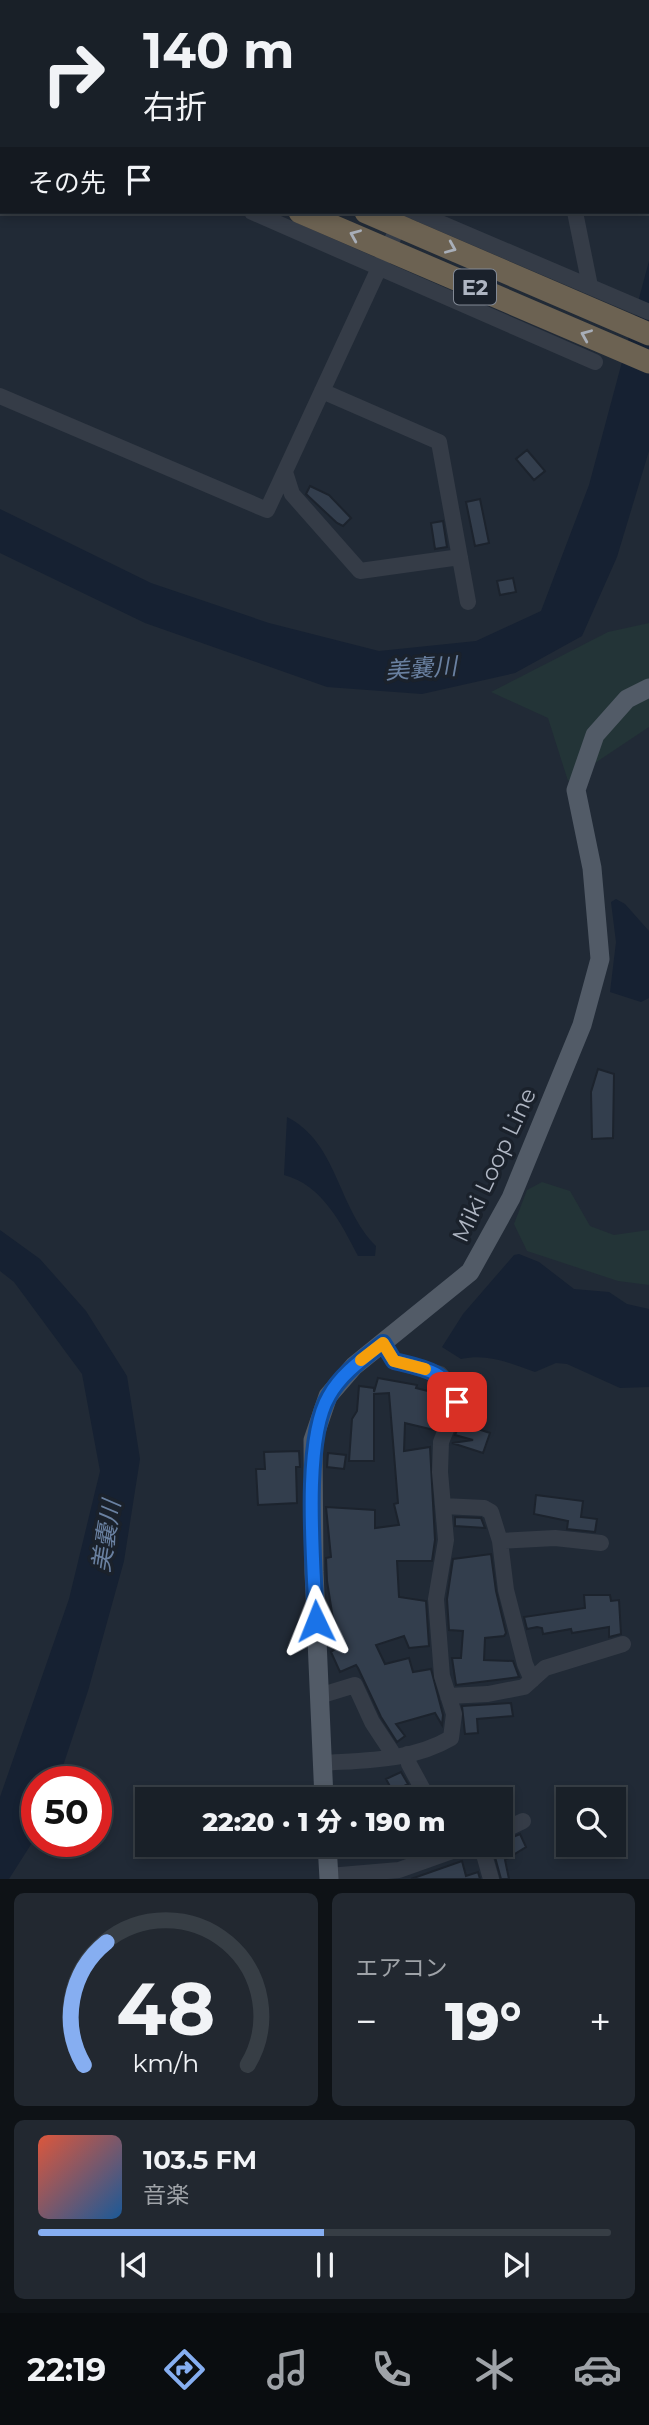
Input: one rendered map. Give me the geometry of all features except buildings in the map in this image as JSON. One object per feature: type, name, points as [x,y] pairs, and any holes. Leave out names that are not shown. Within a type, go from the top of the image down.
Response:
[{"type":"highway","name":"E2","points":[[305,214],[649,362]]},
{"type":"highway","name":"E2","points":[[371,214],[649,334]]},
{"type":"main road","name":"Miki Loop Line","points":[[323,1787],[313,1440],[328,1396],[354,1366],[470,1272],[511,1198],[582,1026],[600,959],[592,868],[576,790],[594,736],[627,699],[649,688]]},
{"type":"main road","points":[[328,1857],[329,1878]]},
{"type":"street","points":[[257,214],[595,362]]},
{"type":"street","points":[[0,396],[267,510],[404,214]]},
{"type":"street","points":[[420,214],[649,312]]},
{"type":"street","points":[[576,214],[590,286]]},
{"type":"street","points":[[322,391],[439,442],[468,602]]},
{"type":"street","points":[[285,472],[292,494],[360,571],[460,557]]},
{"type":"street","points":[[322,1763],[401,1756],[432,1749],[451,1738],[454,1714],[442,1676],[436,1599],[446,1540],[441,1442],[457,1402],[453,1387],[440,1374],[394,1361],[383,1343]]},
{"type":"street","points":[[443,1506],[484,1508],[491,1512],[500,1541],[506,1590],[525,1664],[532,1679]]},
{"type":"street","points":[[500,1541],[555,1538],[601,1543]]},
{"type":"street","points":[[448,1696],[488,1695],[524,1688],[545,1668],[623,1644]]},
{"type":"street","points":[[319,1696],[355,1685],[372,1722],[409,1764],[421,1787]]},
{"type":"street","points":[[513,1826],[523,1821]]},
{"type":"street","points":[[329,1878],[399,1870],[422,1857]]},
{"type":"street","points":[[485,1857],[491,1879]]},
{"type":"shaded area","points":[[649,623],[649,727],[568,781],[548,718],[491,692],[608,632]]},
{"type":"shaded area","points":[[542,1182],[570,1191],[590,1226],[614,1235],[649,1230],[649,1285],[618,1281],[527,1251],[514,1224],[527,1190]]},
{"type":"water","name":"美嚢川","points":[[649,261],[649,451],[617,557],[582,636],[515,673],[422,694],[327,687],[145,623],[0,553],[0,509],[151,583],[269,623],[379,651],[476,641],[541,611],[589,485]]},
{"type":"water","points":[[616,899],[625,904],[649,931],[649,998],[641,1002],[610,992],[616,942],[611,902]]},
{"type":"water","points":[[287,1117],[304,1128],[317,1143],[353,1213],[376,1246],[375,1256],[358,1256],[345,1231],[320,1196],[297,1180],[284,1175]]},
{"type":"water","name":"美嚢川","points":[[0,1230],[40,1259],[86,1311],[127,1376],[140,1459],[124,1561],[88,1691],[63,1766],[21,1766],[23,1857],[9,1879],[0,1879],[0,1797],[69,1599],[100,1471],[82,1374],[14,1282],[0,1271]]},
{"type":"water","points":[[519,1254],[539,1262],[574,1289],[609,1292],[627,1304],[649,1309],[649,1387],[620,1388],[567,1364],[556,1363],[535,1372],[489,1358],[461,1359],[442,1347],[463,1314],[514,1255]]},
{"type":"slow traffic","points":[[361,1360],[383,1343],[394,1361],[425,1369]]},
{"type":"route","points":[[316,1621],[313,1440],[328,1396],[354,1366],[383,1343],[394,1361],[440,1374],[453,1387],[457,1402]]}]
